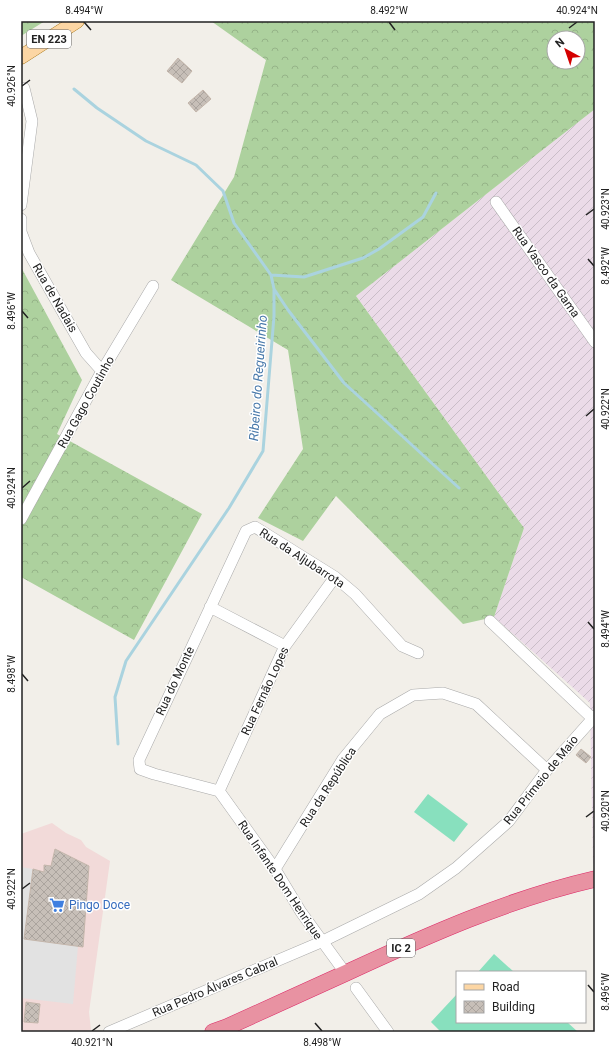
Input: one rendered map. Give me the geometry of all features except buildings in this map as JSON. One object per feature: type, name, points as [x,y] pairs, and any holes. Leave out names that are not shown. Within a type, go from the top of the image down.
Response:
[{"type":"highway","name":"IC 2","points":[[213,1032],[414,942],[492,910],[595,879]]},
{"type":"highway","name":"IC 2","points":[[232,1032],[331,988],[417,947],[494,916],[574,890],[595,886]]},
{"type":"main road","name":"EN 223","points":[[21,57],[77,21]]},
{"type":"street","points":[[21,205],[32,121],[24,88]]},
{"type":"street","name":"Rua Vasco da Gama","points":[[496,202],[595,342]]},
{"type":"street","name":"Rua de Nadais","points":[[21,219],[21,232],[29,253],[86,353],[102,371]]},
{"type":"street","name":"Rua Gago Coutinho","points":[[21,519],[102,371],[153,286]]},
{"type":"street","name":"Rua da Aljubarrota","points":[[256,527],[335,577],[355,594],[402,646],[418,653]]},
{"type":"street","name":"Rua do Monte","points":[[219,791],[140,769],[139,760],[246,531],[256,527]]},
{"type":"street","name":"Rua Fernão Lopes","points":[[219,791],[284,646],[335,577]]},
{"type":"street","points":[[210,607],[284,646]]},
{"type":"street","points":[[490,621],[593,717]]},
{"type":"street","name":"Rua da República","points":[[275,869],[343,759],[380,714],[414,695],[443,693],[476,704],[548,770]]},
{"type":"street","name":"Rua Primeio de Maio","points":[[321,942],[419,894],[456,868],[509,821],[548,770],[593,717]]},
{"type":"street","name":"Rua Infante Dom Henrique","points":[[219,791],[275,869],[321,942],[341,967]]},
{"type":"street","name":"Rua Pedro Álvares Cabral","points":[[109,1032],[321,942]]},
{"type":"street","points":[[356,988],[388,1032]]},
{"type":"shaded area","points":[[595,109],[595,863],[593,864],[590,703],[494,617],[524,528],[356,296]]},
{"type":"shaded area","points":[[52,823],[66,833],[81,840],[86,847],[110,861],[89,1012],[91,1030],[81,1032],[21,1032],[21,834]]},
{"type":"shaded area","points":[[21,867],[33,869],[24,938],[78,946],[73,1004],[21,998]]},
{"type":"green space","points":[[21,21],[45,21],[21,36]]},
{"type":"green space","points":[[211,21],[595,21],[595,109],[356,296],[524,528],[494,617],[463,624],[336,496],[303,541],[258,518],[303,449],[288,350],[171,280],[234,177],[266,60]]},
{"type":"green space","points":[[21,267],[82,380],[57,434],[202,514],[134,640],[21,577]]},
{"type":"green space","points":[[428,794],[468,824],[454,842],[414,812]]},
{"type":"green space","points":[[494,954],[513,971],[479,971]]},
{"type":"green space","points":[[456,995],[456,1023],[568,1023],[578,1032],[441,1032],[431,1022]]},
{"type":"waterway","name":"Ribeiro do Regueirinho","points":[[74,89],[97,108],[146,141],[196,165],[223,191],[234,223],[271,275],[274,289],[274,316],[263,451],[229,508],[126,661],[115,697],[118,744]]},
{"type":"waterway","points":[[271,275],[304,277],[363,258],[379,249],[423,217],[436,193]]},
{"type":"waterway","points":[[274,289],[288,310],[344,383],[459,488]]},
{"type":"place","name":"Pingo Doce","points":[[57,905]]}]
